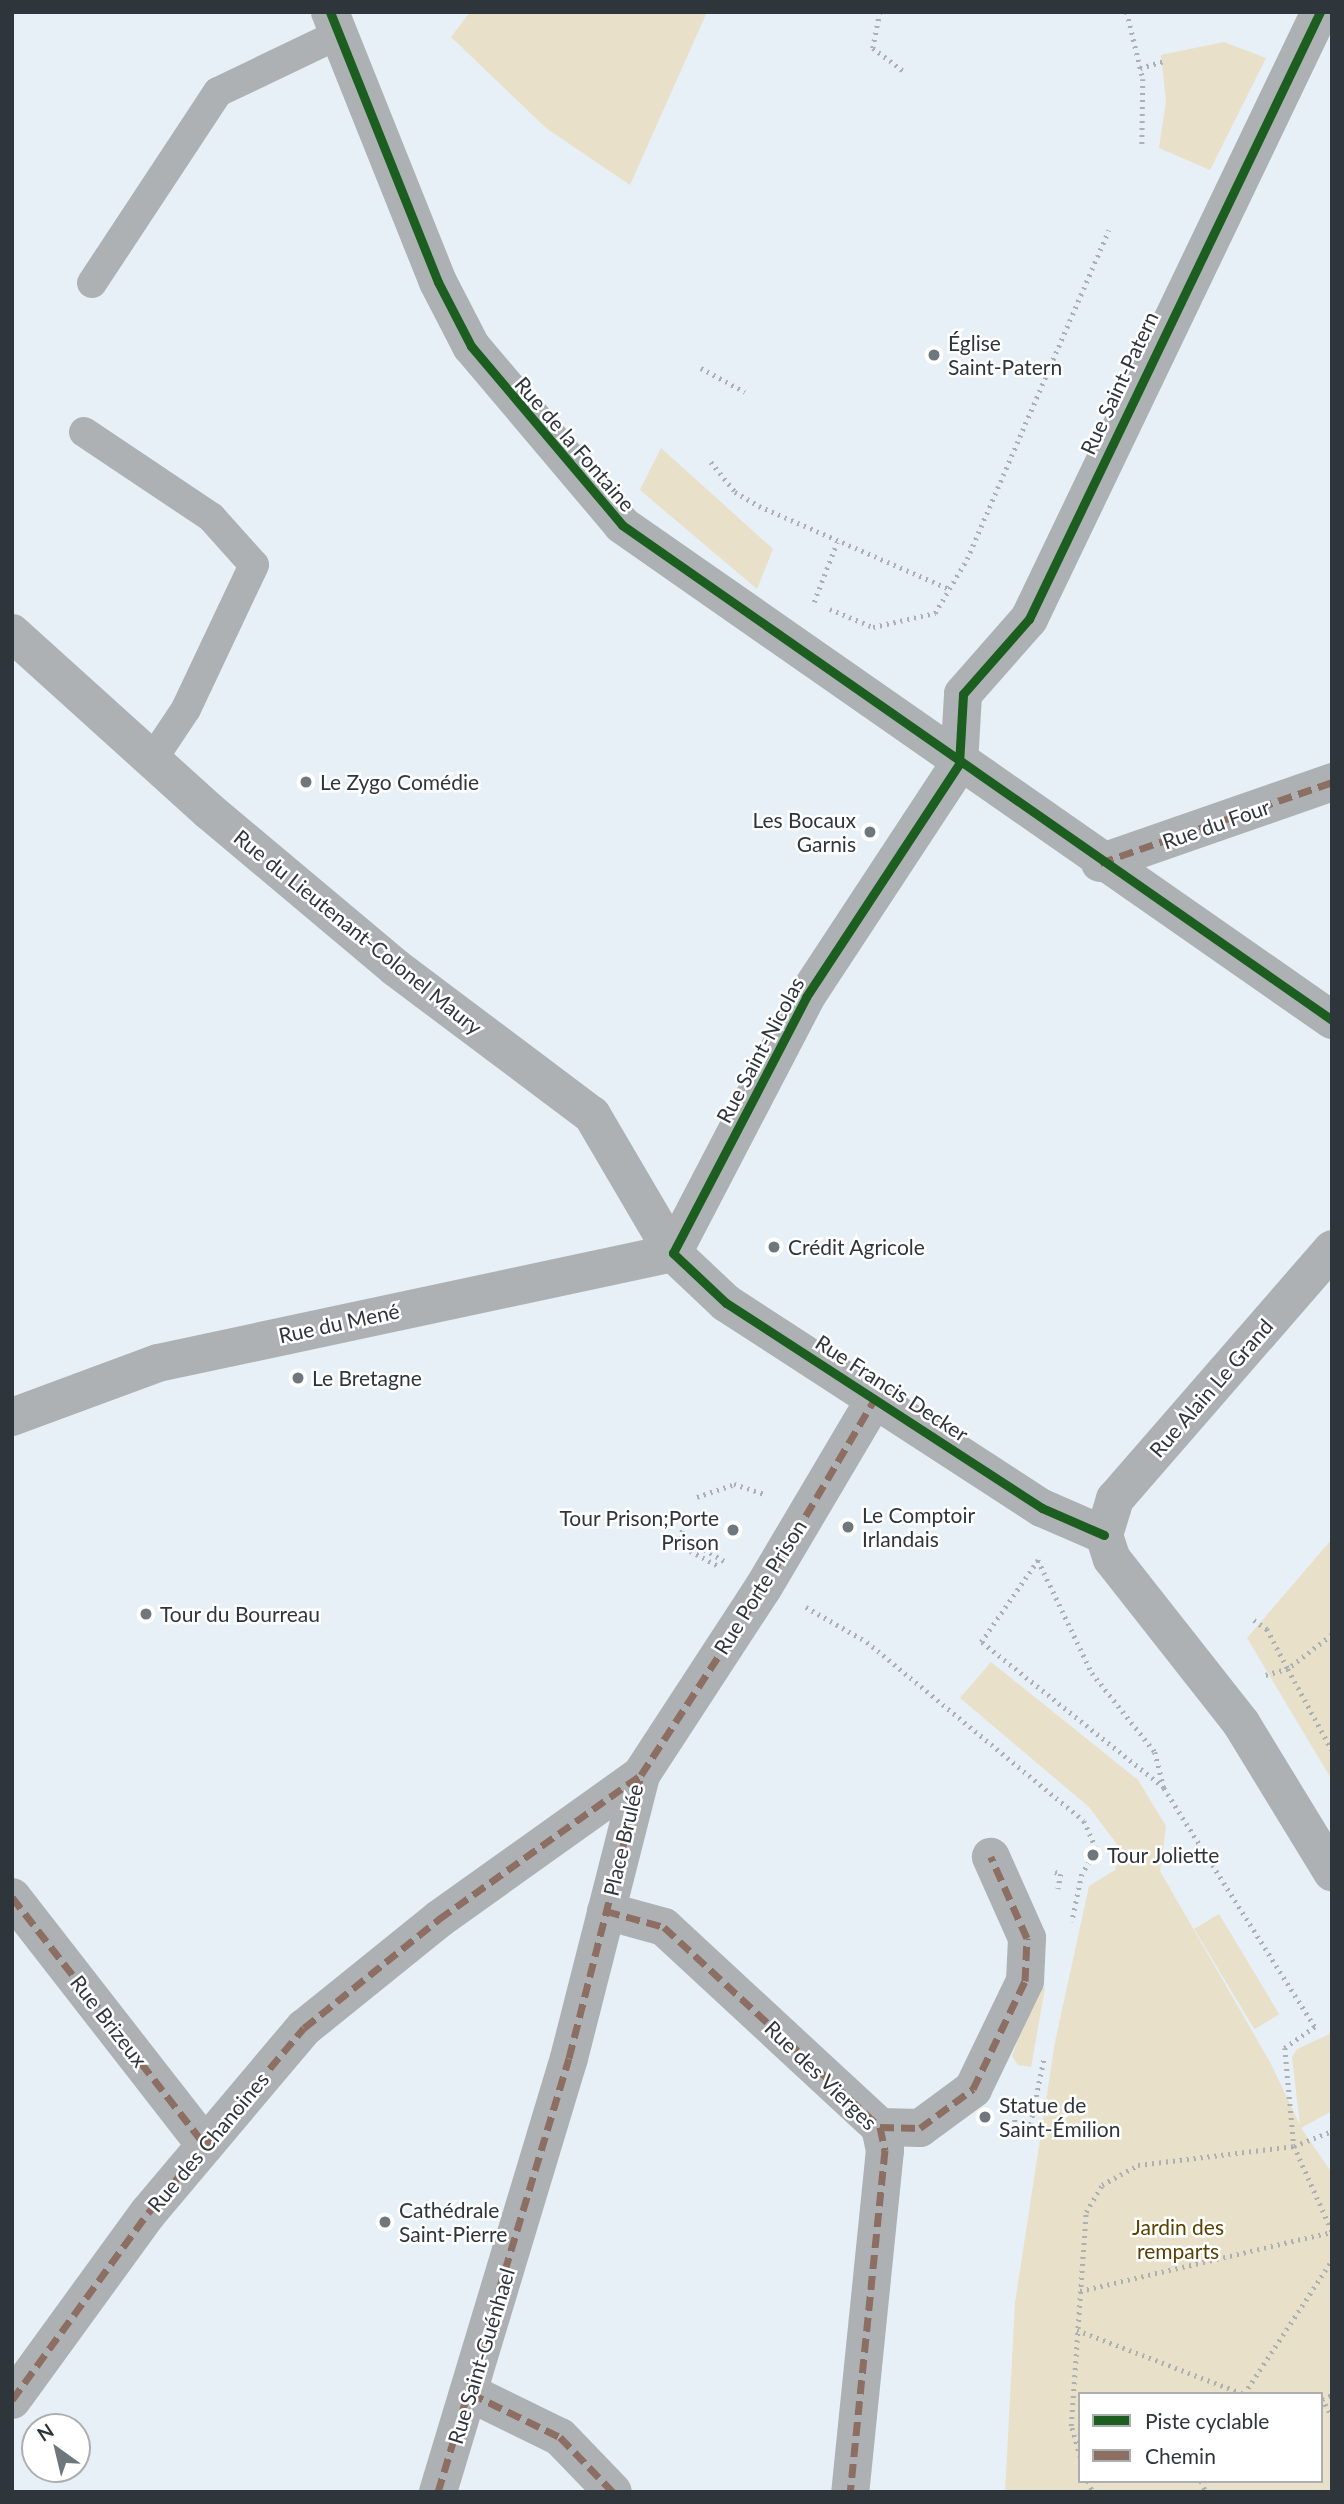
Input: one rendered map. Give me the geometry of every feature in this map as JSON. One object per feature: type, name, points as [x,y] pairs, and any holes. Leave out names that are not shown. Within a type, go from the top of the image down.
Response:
[{"type":"street","name":"Rue Saint-Patern","points":[[959,764],[963,694],[1029,619],[1320,12]]},
{"type":"street","name":"Rue de la Fontaine","points":[[334,23],[438,282],[471,346],[524,415],[622,525],[1100,863],[1332,1020]]},
{"type":"street","name":"Rue du Lieutenant-Colonel Maury","points":[[12,633],[152,760],[396,968],[592,1115],[673,1253]]},
{"type":"street","name":"Rue Saint-Nicolas","points":[[673,1253],[806,997],[959,764]]},
{"type":"street","name":"Rue du Four","points":[[1100,863],[1332,782]]},
{"type":"street","name":"Rue Alain Le Grand","points":[[1104,1535],[1115,1499],[1332,1249]]},
{"type":"street","name":"Rue Francis Decker","points":[[673,1253],[726,1303],[876,1397],[1042,1508],[1104,1535]]},
{"type":"street","name":"Rue du Mené","points":[[12,1417],[159,1363],[673,1253]]},
{"type":"street","name":"Rue Porte Prison","points":[[641,1775],[763,1588],[876,1397]]},
{"type":"street","points":[[1104,1535],[1112,1559],[1241,1723],[1332,1872]]},
{"type":"street","name":"Place Brulée","points":[[569,2058],[641,1775]]},
{"type":"street","name":"Place Brulée","points":[[439,1919],[641,1775]]},
{"type":"street","points":[[880,2127],[920,2129],[973,2089],[1025,1981],[1027,1938],[991,1857]]},
{"type":"street","name":"Rue Brizeux","points":[[12,1897],[205,2145]]},
{"type":"street","name":"Rue des Vierges","points":[[606,1911],[664,1927],[880,2127],[886,2150],[850,2492]]},
{"type":"street","name":"Rue des Chanoines","points":[[12,2400],[205,2145],[304,2028],[439,1919]]},
{"type":"street","name":"Rue Saint-Guénhael","points":[[438,2492],[569,2058]]},
{"type":"street","points":[[470,2393],[560,2437],[613,2492]]},
{"type":"lane","points":[[92,284],[218,92],[334,23]]},
{"type":"lane","points":[[84,432],[211,517],[254,565],[186,709],[152,760]]},
{"type":"path","points":[[880,12],[873,48],[905,72]]},
{"type":"path","points":[[1127,12],[1140,68],[1142,147]]},
{"type":"path","points":[[1140,68],[1164,61]]},
{"type":"path","points":[[829,609],[873,627],[935,613],[950,589],[1109,230]]},
{"type":"path","points":[[701,368],[745,392]]},
{"type":"path","points":[[711,462],[735,492],[837,541],[950,589]]},
{"type":"path","points":[[814,603],[837,541]]},
{"type":"path","points":[[697,1497],[734,1484],[771,1498]]},
{"type":"path","points":[[685,1524],[678,1544],[727,1571]]},
{"type":"path","points":[[1080,2291],[1332,2232],[1294,2146],[1285,2048],[1315,2027],[1164,1788],[1155,1752],[1093,1674],[1038,1560],[981,1642],[1164,1788]]},
{"type":"path","points":[[794,1600],[867,1642]]},
{"type":"path","points":[[1254,1620],[1267,1629],[1332,1750]]},
{"type":"path","points":[[1261,1679],[1274,1669],[1288,1669],[1332,1635]]},
{"type":"path","points":[[1055,1872],[1061,1874],[1057,1891]]},
{"type":"path","points":[[1078,2450],[1071,2426],[1086,2212],[1102,2185],[1119,2173],[1139,2165],[1294,2146],[1332,2131]]},
{"type":"path","points":[[1245,2392],[1332,2260]]},
{"type":"path","points":[[1077,2330],[1239,2392]]},
{"type":"path","points":[[1323,2401],[1332,2417]]},
{"type":"green space","points":[[470,12],[707,12],[630,185],[546,128],[451,37]]},
{"type":"green space","points":[[1224,42],[1266,58],[1210,170],[1159,148],[1166,101],[1161,55]]},
{"type":"green space","points":[[661,448],[773,549],[757,589],[640,490]]},
{"type":"green space","points":[[1332,1539],[1332,1780],[1247,1638]]},
{"type":"green space","name":"Jardin des remparts","points":[[991,1662],[1138,1780],[1166,1826],[1160,1871],[1271,2064],[1300,2125],[1292,2057],[1297,2049],[1332,2033],[1332,2111],[1301,2128],[1332,2173],[1332,2492],[1005,2492],[1015,2303],[1055,2042],[1089,1886],[1115,1870],[1119,1847],[1089,1807],[960,1698]]},
{"type":"green space","points":[[1219,1914],[1279,2014],[1254,2029],[1194,1929]]},
{"type":"green space","points":[[1038,1986],[1045,1988],[1031,2067],[1018,2065],[1012,2056]]},
{"type":"marked path","points":[[1100,863],[1332,782]]},
{"type":"marked path","points":[[438,2492],[569,2058],[641,1775],[763,1588],[876,1397]]},
{"type":"marked path","points":[[12,2400],[148,2213],[304,2028],[439,1919],[641,1775]]},
{"type":"marked path","points":[[880,2127],[920,2128],[973,2089],[1025,1981],[1027,1938],[991,1857]]},
{"type":"marked path","points":[[12,1897],[205,2145]]},
{"type":"marked path","points":[[606,1911],[664,1927],[880,2127],[885,2150],[850,2492]]},
{"type":"marked path","points":[[470,2393],[560,2437],[613,2492]]},
{"type":"cycle path","points":[[330,12],[438,282],[471,346],[622,525],[1332,1020]]},
{"type":"cycle path","points":[[1104,1535],[1042,1508],[726,1303],[673,1253],[806,997],[959,764],[963,694],[1029,619],[1320,12]]},
{"type":"place","name":"Église Saint-Patern","points":[[934,355]]},
{"type":"place","name":"Le Zygo Comédie","points":[[306,782]]},
{"type":"place","name":"Les Bocaux Garnis","points":[[870,832]]},
{"type":"place","name":"Crédit Agricole","points":[[774,1247]]},
{"type":"place","name":"Le Bretagne","points":[[298,1378]]},
{"type":"place","name":"Le Comptoir Irlandais","points":[[848,1527]]},
{"type":"place","name":"Tour Prison;Porte Prison","points":[[733,1530]]},
{"type":"place","name":"Tour du Bourreau","points":[[146,1614]]},
{"type":"place","name":"Tour Joliette","points":[[1093,1855]]},
{"type":"place","name":"Statue de Saint-Émilion","points":[[985,2117]]},
{"type":"place","name":"Cathédrale Saint-Pierre","points":[[385,2222]]}]
